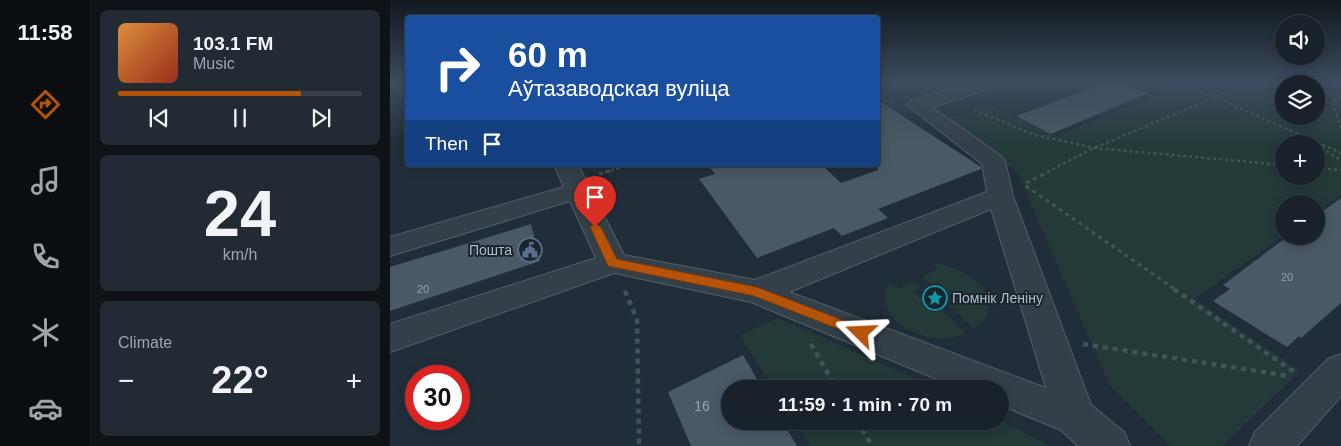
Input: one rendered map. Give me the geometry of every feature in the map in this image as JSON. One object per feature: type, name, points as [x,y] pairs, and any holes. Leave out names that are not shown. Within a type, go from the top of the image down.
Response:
[{"type":"street","points":[[921,104],[917,105],[993,161],[1000,196],[1075,417]]},
{"type":"street","points":[[390,247],[572,178],[613,263]]},
{"type":"street","points":[[757,292],[1000,196]]},
{"type":"street","points":[[390,338],[613,263],[757,292],[790,304],[1075,417],[1109,446]]},
{"type":"street","points":[[1270,446],[1339,375]]},
{"type":"path","points":[[961,104],[1035,135],[1094,148],[1275,164]]},
{"type":"path","points":[[1049,339],[1302,378],[1023,184],[1094,148],[1199,104]]},
{"type":"path","points":[[1230,104],[1341,153]]},
{"type":"path","points":[[1333,104],[1341,128]]},
{"type":"path","points":[[1325,150],[1341,160]]},
{"type":"path","points":[[1325,169],[1341,170]]},
{"type":"path","points":[[613,263],[637,320],[639,446]]},
{"type":"path","points":[[790,304],[832,380]]},
{"type":"path","points":[[862,430],[872,446]]},
{"type":"green space","points":[[1135,104],[1275,104],[1275,125],[1325,125],[1325,104],[1341,104],[1341,113],[1337,116],[1341,117],[1341,195],[1325,206],[1325,195],[1275,195],[1275,241],[1194,299],[1300,371],[1222,446],[1171,446],[1110,386],[1017,172],[947,118],[991,105],[1057,136]]},
{"type":"green space","points":[[933,263],[946,265],[971,277],[987,295],[989,306],[985,317],[974,329],[949,305],[957,301],[938,281],[931,284],[922,277],[937,269]]},
{"type":"green space","points":[[915,281],[921,288],[914,292],[934,313],[942,309],[966,334],[938,339],[914,333],[896,321],[886,305],[885,295],[888,284],[900,288]]},
{"type":"green space","points":[[778,318],[919,380],[768,380],[740,335]]},
{"type":"green space","points":[[1009,425],[1050,446],[811,446],[801,430],[1009,430]]},
{"type":"building","points":[[880,104],[884,104],[981,167],[981,169],[878,209],[888,218],[842,236],[834,228],[757,258],[699,179],[715,174],[710,167],[824,167],[841,183],[878,170],[878,167],[880,167]]},
{"type":"building","points":[[1049,104],[1122,104],[1051,134],[1016,116]]},
{"type":"building","points":[[1341,198],[1341,303],[1301,338],[1299,336],[1287,347],[1213,301],[1230,289],[1223,285],[1276,245],[1325,245],[1325,210]]},
{"type":"building","points":[[531,224],[540,261],[390,311],[390,267]]},
{"type":"building","points":[[743,355],[758,380],[721,380],[721,430],[787,430],[797,446],[691,446],[668,392]]},
{"type":"place","name":"Пошта","points":[[530,250]]},
{"type":"place","name":"Помнік Леніну","points":[[935,298]]},
{"type":"route","points":[[595,227],[613,263],[757,292],[861,333]]}]
